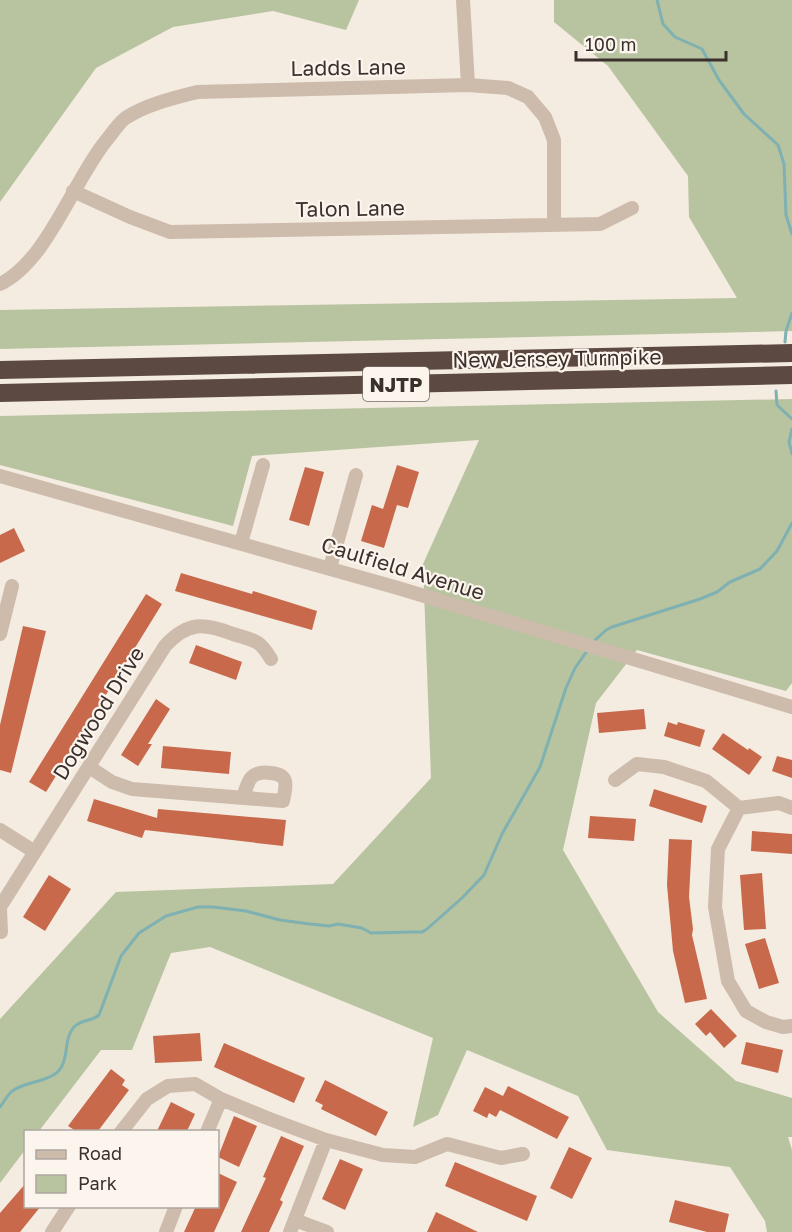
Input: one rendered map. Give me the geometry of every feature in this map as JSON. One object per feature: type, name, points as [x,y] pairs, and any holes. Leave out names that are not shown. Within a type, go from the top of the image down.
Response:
[{"type":"highway","name":"New Jersey Turnpike","points":[[0,370],[792,353]]},
{"type":"highway","name":"New Jersey Turnpike","points":[[0,393],[792,375]]},
{"type":"street","points":[[463,0],[468,85]]},
{"type":"street","name":"Ladds Lane","points":[[0,284],[8,280],[41,247],[100,148],[126,117],[158,103],[197,92],[468,85],[508,88],[528,97],[545,117],[554,140],[554,225]]},
{"type":"street","name":"Talon Lane","points":[[73,191],[170,232],[600,224],[632,208]]},
{"type":"street","points":[[241,543],[263,465]]},
{"type":"street","points":[[330,568],[356,475]]},
{"type":"street","name":"Caulfield Avenue","points":[[0,476],[330,568],[792,707]]},
{"type":"street","points":[[0,634],[12,586]]},
{"type":"street","name":"Dogwood Drive","points":[[1,932],[0,908],[165,646],[176,634],[195,627],[211,626],[262,644],[271,659]]},
{"type":"street","points":[[615,780],[637,764],[664,767],[706,781],[739,808],[779,803],[792,808]]},
{"type":"street","points":[[89,767],[112,782],[132,789],[243,798],[283,801],[286,785],[282,776],[257,773],[250,780],[243,798]]},
{"type":"street","points":[[739,808],[718,849],[715,908],[728,981],[746,1011],[766,1022],[783,1027],[792,1026]]},
{"type":"street","points":[[0,830],[35,852]]},
{"type":"street","points":[[123,1130],[147,1099],[168,1086],[195,1084],[221,1099],[326,1140],[383,1155],[415,1157],[447,1144],[501,1158],[523,1154]]},
{"type":"street","points":[[207,1130],[221,1099]]},
{"type":"street","points":[[326,1140],[293,1226],[327,1232]]},
{"type":"street","points":[[52,1232],[68,1208]]},
{"type":"street","points":[[166,1232],[175,1208]]},
{"type":"green space","points":[[0,0],[359,0],[346,30],[273,11],[173,27],[96,68],[0,202]]},
{"type":"green space","points":[[554,0],[792,0],[792,331],[0,349],[0,310],[737,298],[689,217],[688,176],[608,66],[554,22]]},
{"type":"green space","points":[[792,399],[792,683],[786,691],[637,650],[596,703],[563,850],[658,1012],[736,1081],[792,1098],[792,1137],[788,1137],[792,1150],[792,1232],[767,1232],[765,1221],[730,1167],[607,1150],[578,1096],[467,1050],[438,1115],[413,1127],[433,1038],[210,947],[171,953],[132,1050],[101,1050],[40,1130],[24,1130],[24,1151],[0,1183],[0,1019],[116,892],[333,884],[431,778],[423,564],[479,440],[252,456],[233,526],[0,465],[0,416]]},
{"type":"building","points":[[397,465],[419,472],[408,508],[397,505],[384,548],[361,541],[372,505],[383,509]]},
{"type":"building","points":[[305,467],[324,472],[309,526],[289,520]]},
{"type":"building","points":[[14,528],[25,551],[0,563],[0,535]]},
{"type":"building","points":[[181,573],[252,594],[253,591],[317,611],[312,630],[175,591]]},
{"type":"building","points":[[146,594],[162,604],[46,792],[29,782]]},
{"type":"building","points":[[23,626],[46,631],[11,773],[0,770],[0,725]]},
{"type":"building","points":[[196,645],[242,662],[236,680],[189,663]]},
{"type":"building","points":[[156,699],[170,709],[148,744],[152,744],[138,766],[121,755]]},
{"type":"building","points":[[644,709],[646,729],[599,733],[597,713]]},
{"type":"building","points":[[668,722],[677,725],[678,722],[705,730],[700,747],[664,736]]},
{"type":"building","points":[[723,733],[762,757],[749,775],[712,749]]},
{"type":"building","points":[[163,746],[231,752],[229,774],[161,768]]},
{"type":"building","points":[[777,756],[792,760],[792,778],[772,771]]},
{"type":"building","points":[[654,789],[707,806],[702,823],[649,806]]},
{"type":"building","points":[[94,799],[157,818],[158,809],[286,820],[283,846],[145,830],[142,838],[87,821]]},
{"type":"building","points":[[590,816],[636,819],[634,841],[588,838]]},
{"type":"building","points":[[752,831],[792,834],[792,854],[751,851]]},
{"type":"building","points":[[669,839],[692,840],[689,897],[692,935],[707,999],[685,1003],[673,951],[667,885]]},
{"type":"building","points":[[762,873],[766,929],[744,930],[740,875]]},
{"type":"building","points":[[49,875],[71,889],[45,931],[23,917]]},
{"type":"building","points":[[765,938],[779,983],[759,989],[745,944]]},
{"type":"building","points":[[711,1009],[737,1036],[724,1048],[710,1032],[706,1036],[695,1024]]},
{"type":"building","points":[[200,1033],[202,1061],[155,1063],[153,1036]]},
{"type":"building","points":[[746,1042],[783,1050],[778,1073],[741,1064]]},
{"type":"building","points":[[224,1043],[305,1078],[294,1103],[214,1067]]},
{"type":"building","points":[[111,1069],[125,1080],[122,1085],[129,1090],[99,1130],[74,1130],[68,1126]]},
{"type":"building","points":[[325,1080],[388,1112],[376,1136],[321,1109],[323,1105],[315,1101]]},
{"type":"building","points":[[508,1086],[569,1117],[557,1139],[500,1110],[496,1117],[489,1113],[487,1118],[473,1111],[485,1087],[503,1096]]},
{"type":"building","points":[[171,1102],[195,1114],[187,1130],[157,1130]]},
{"type":"building","points":[[234,1116],[257,1126],[239,1167],[219,1157]]},
{"type":"building","points":[[281,1136],[304,1146],[280,1200],[283,1202],[269,1232],[241,1232],[266,1178],[263,1177]]},
{"type":"building","points":[[569,1147],[592,1158],[572,1199],[550,1188]]},
{"type":"building","points":[[340,1159],[363,1169],[345,1210],[322,1199]]},
{"type":"building","points":[[455,1162],[537,1196],[527,1221],[445,1186]]},
{"type":"building","points":[[219,1173],[237,1182],[214,1232],[184,1232],[195,1208],[219,1208]]},
{"type":"building","points":[[24,1185],[24,1208],[39,1208],[20,1232],[0,1232],[0,1213]]},
{"type":"building","points":[[675,1200],[729,1214],[725,1232],[707,1232],[669,1222]]},
{"type":"building","points":[[436,1212],[478,1232],[427,1232]]},
{"type":"waterway","points":[[657,0],[663,24],[675,37],[702,49],[719,80],[744,114],[778,145],[784,164],[786,215],[792,234]]},
{"type":"waterway","points":[[785,342],[792,313]]},
{"type":"waterway","points":[[776,391],[777,405],[792,419]]},
{"type":"waterway","points":[[792,429],[789,442],[792,454]]},
{"type":"waterway","points":[[592,643],[612,627],[700,599],[760,569],[777,551],[792,523]]},
{"type":"waterway","points":[[0,1107],[16,1089],[50,1077],[60,1069],[70,1032],[80,1023],[99,1015],[121,956],[139,933],[166,916],[198,907],[213,907],[246,911],[280,920],[329,926],[338,924],[362,928],[371,933],[422,932],[427,929],[484,875],[502,834],[540,767],[566,688],[575,668],[587,651]]}]
